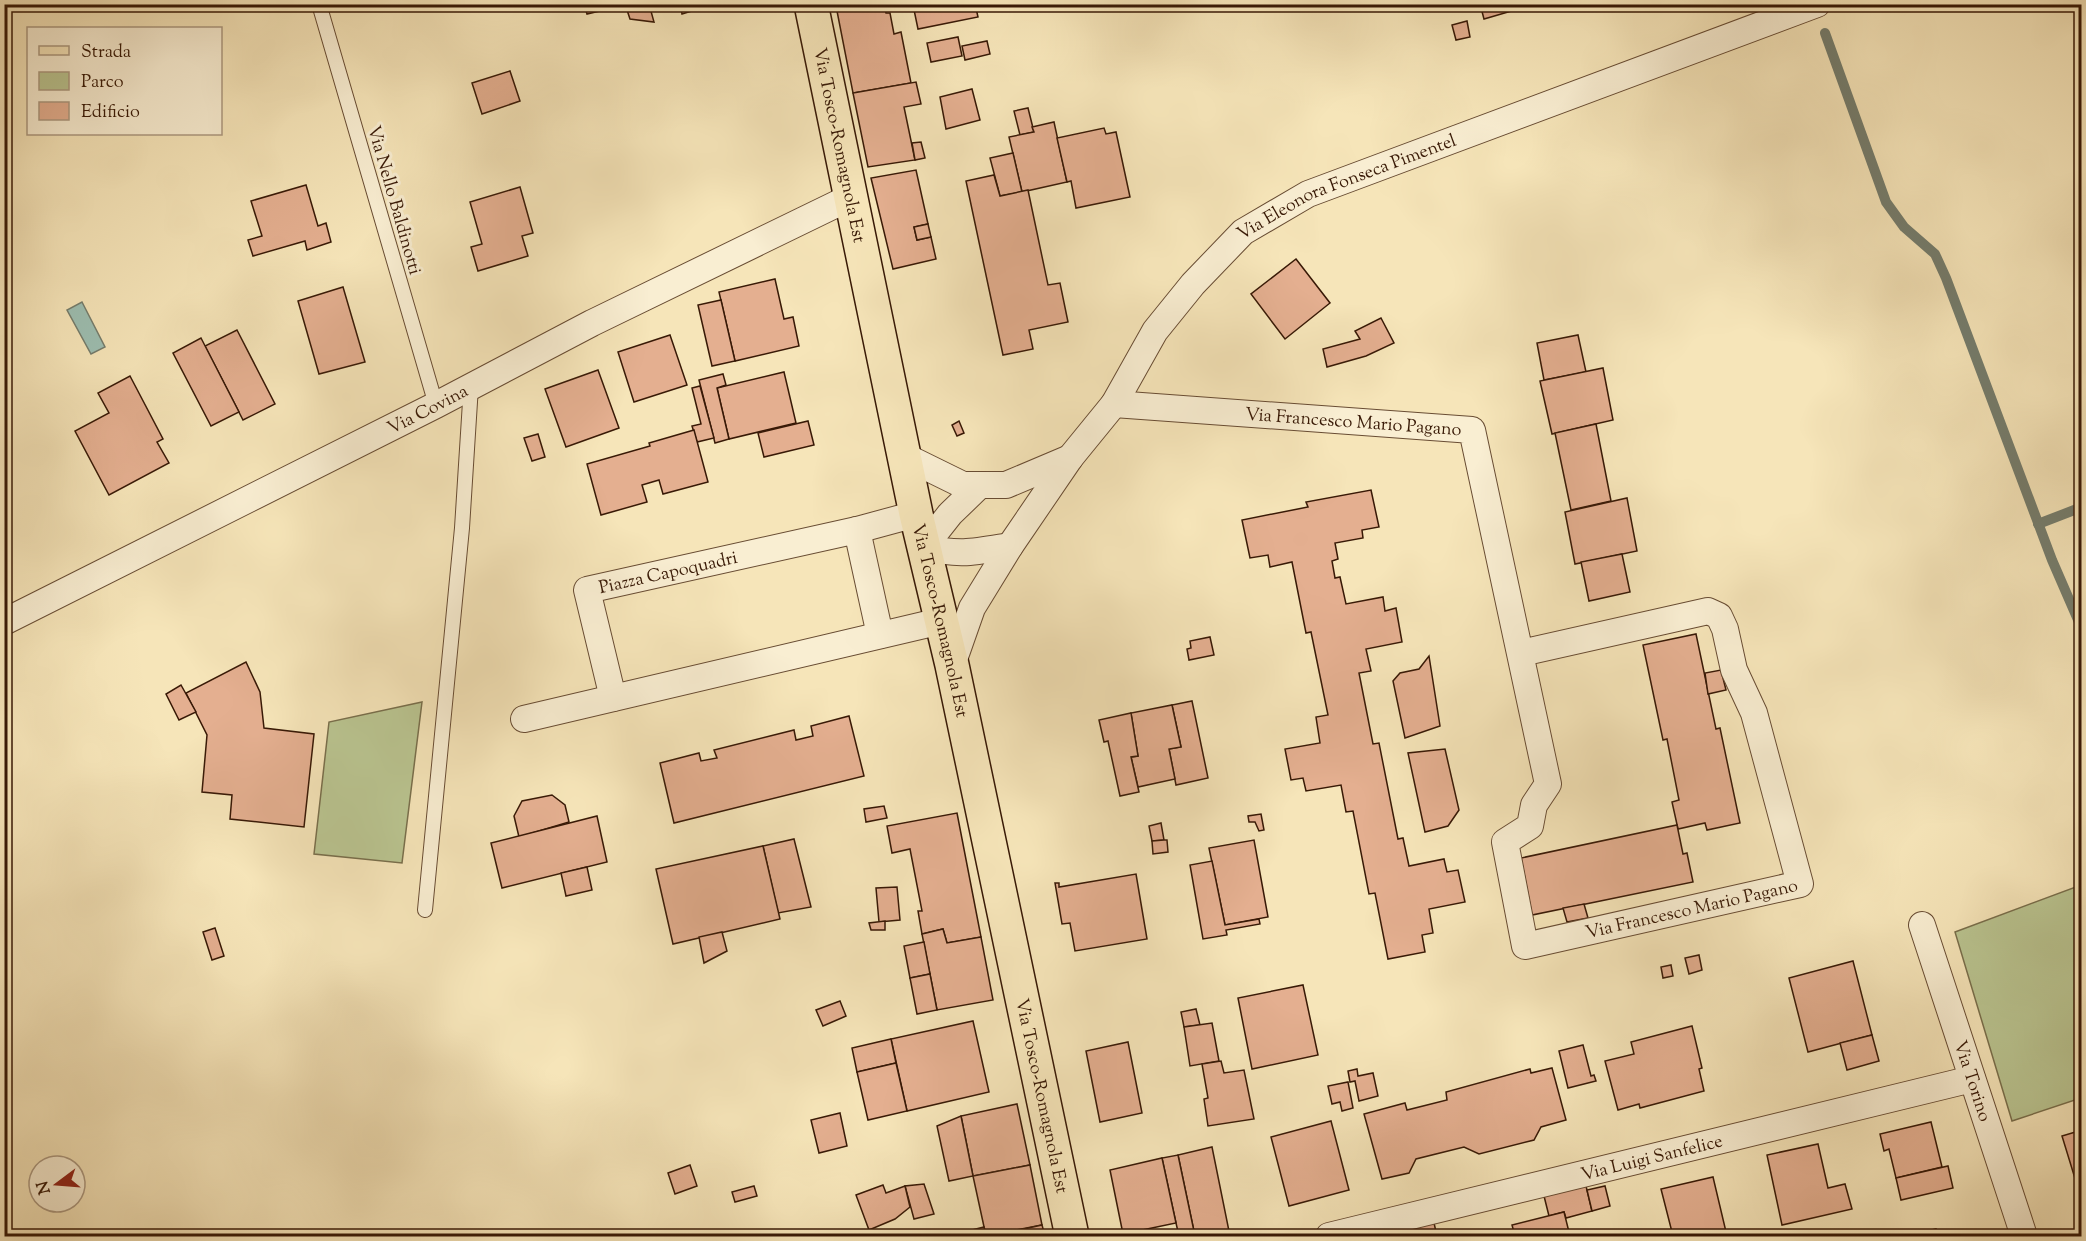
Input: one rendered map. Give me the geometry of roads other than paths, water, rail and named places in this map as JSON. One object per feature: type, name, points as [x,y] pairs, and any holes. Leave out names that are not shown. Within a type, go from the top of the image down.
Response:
[{"type":"main road","name":"Via Tosco-Romagnola Est","points":[[811,4],[916,514],[952,665],[1072,1236]]},
{"type":"street","name":"Via Eleonora Fonseca Pimentel","points":[[952,665],[972,608],[1010,546],[1070,458],[1114,404],[1155,331],[1193,284],[1243,232],[1308,194],[1816,4]]},
{"type":"street","name":"Via Covina","points":[[4,622],[436,405],[592,323],[851,197]]},
{"type":"street","name":"Via Francesco Mario Pagano","points":[[1114,404],[1472,430],[1548,784],[1534,806],[1530,826],[1505,842],[1525,946],[1800,884],[1754,713],[1734,670],[1725,629],[1719,616],[1708,611],[1521,653]]},
{"type":"street","points":[[904,456],[963,485],[1006,485],[1070,458]]},
{"type":"street","points":[[980,485],[950,514],[924,547],[971,554],[1010,546]]},
{"type":"street","name":"Piazza Capoquadri","points":[[614,698],[587,590],[857,530],[916,514]]},
{"type":"street","points":[[857,530],[880,635]]},
{"type":"street","points":[[524,719],[941,621]]},
{"type":"street","name":"Via Torino","points":[[1922,925],[2024,1236]]},
{"type":"street","name":"Via Luigi Sanfelice","points":[[1329,1236],[1972,1079]]},
{"type":"lane","name":"Via Nello Baldinotti","points":[[319,4],[436,405]]},
{"type":"lane","points":[[424,910],[462,528],[471,386]]},
{"type":"waterway","points":[[1825,33],[1886,202],[1904,227],[1935,254],[1946,278],[2052,560],[2082,629]]},
{"type":"waterway","points":[[2038,524],[2082,507]]}]
